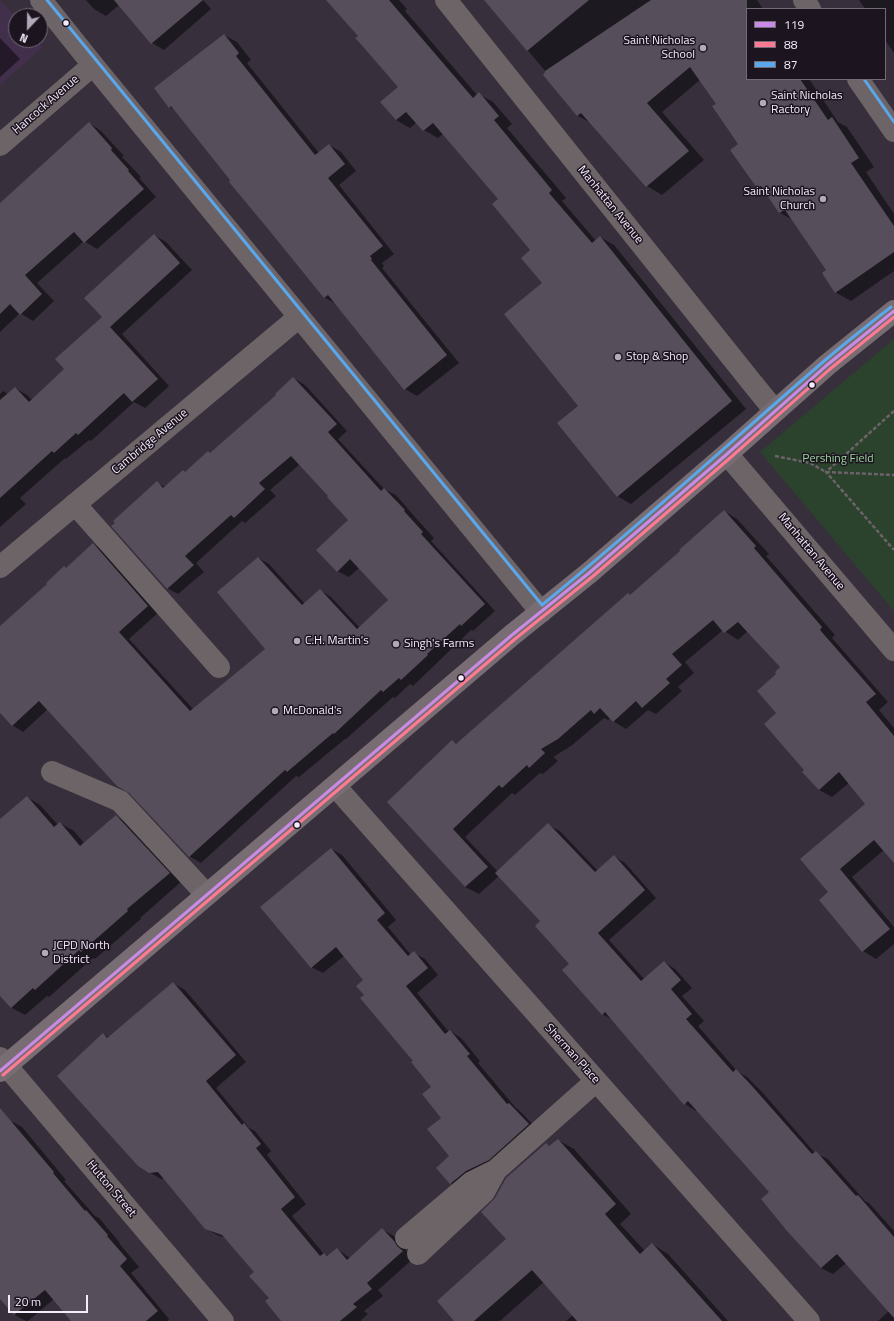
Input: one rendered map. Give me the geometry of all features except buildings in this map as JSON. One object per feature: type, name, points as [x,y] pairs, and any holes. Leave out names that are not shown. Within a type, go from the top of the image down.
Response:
[{"type":"main road","points":[[2,1065],[336,787],[541,612],[589,573],[727,454],[827,365],[894,311]]},
{"type":"street","points":[[41,0],[541,612]]},
{"type":"street","name":"Manhattan Avenue","points":[[446,0],[775,410]]},
{"type":"street","name":"Hancock Avenue","points":[[0,145],[93,65]]},
{"type":"street","points":[[859,80],[894,131]]},
{"type":"street","name":"Cambridge Avenue","points":[[0,567],[300,317]]},
{"type":"street","name":"Manhattan Avenue","points":[[727,454],[894,650]]},
{"type":"street","points":[[75,504],[219,667]]},
{"type":"street","points":[[52,772],[120,801],[206,894]]},
{"type":"street","name":"Sherman Place","points":[[336,787],[809,1321]]},
{"type":"street","name":"Hutton Street","points":[[2,1065],[223,1321]]},
{"type":"street","points":[[412,1246],[484,1192],[496,1170],[596,1081]]},
{"type":"path","points":[[826,472],[894,412]]},
{"type":"path","points":[[775,456],[810,463],[826,472],[894,550]]},
{"type":"path","points":[[826,472],[894,475]]},
{"type":"shaded area","points":[[0,0],[8,8],[8,48],[42,48],[0,85]]},
{"type":"green space","name":"Pershing Field","points":[[894,339],[894,611],[760,452]]},
{"type":"transit line","name":"87","points":[[47,0],[542,605],[648,515],[823,362],[891,307]]},
{"type":"transit line","name":"87","points":[[865,80],[894,122]]},
{"type":"transit line","name":"119","points":[[0,1071],[512,635],[589,573],[727,454],[827,365],[894,311]]},
{"type":"transit line","name":"88","points":[[3,1075],[515,639],[592,577],[730,458],[830,369],[894,317]]},
{"type":"place","name":"Saint Nicholas School","points":[[703,48]]},
{"type":"place","name":"Saint Nicholas Ractory","points":[[763,103]]},
{"type":"place","name":"Saint Nicholas Church","points":[[823,199]]},
{"type":"place","name":"Stop & Shop","points":[[618,357]]},
{"type":"place","name":"C.H. Martin's","points":[[297,641]]},
{"type":"place","name":"Singh's Farms","points":[[396,644]]},
{"type":"place","name":"McDonald's","points":[[275,711]]},
{"type":"place","name":"JCPD North District","points":[[45,953]]}]
